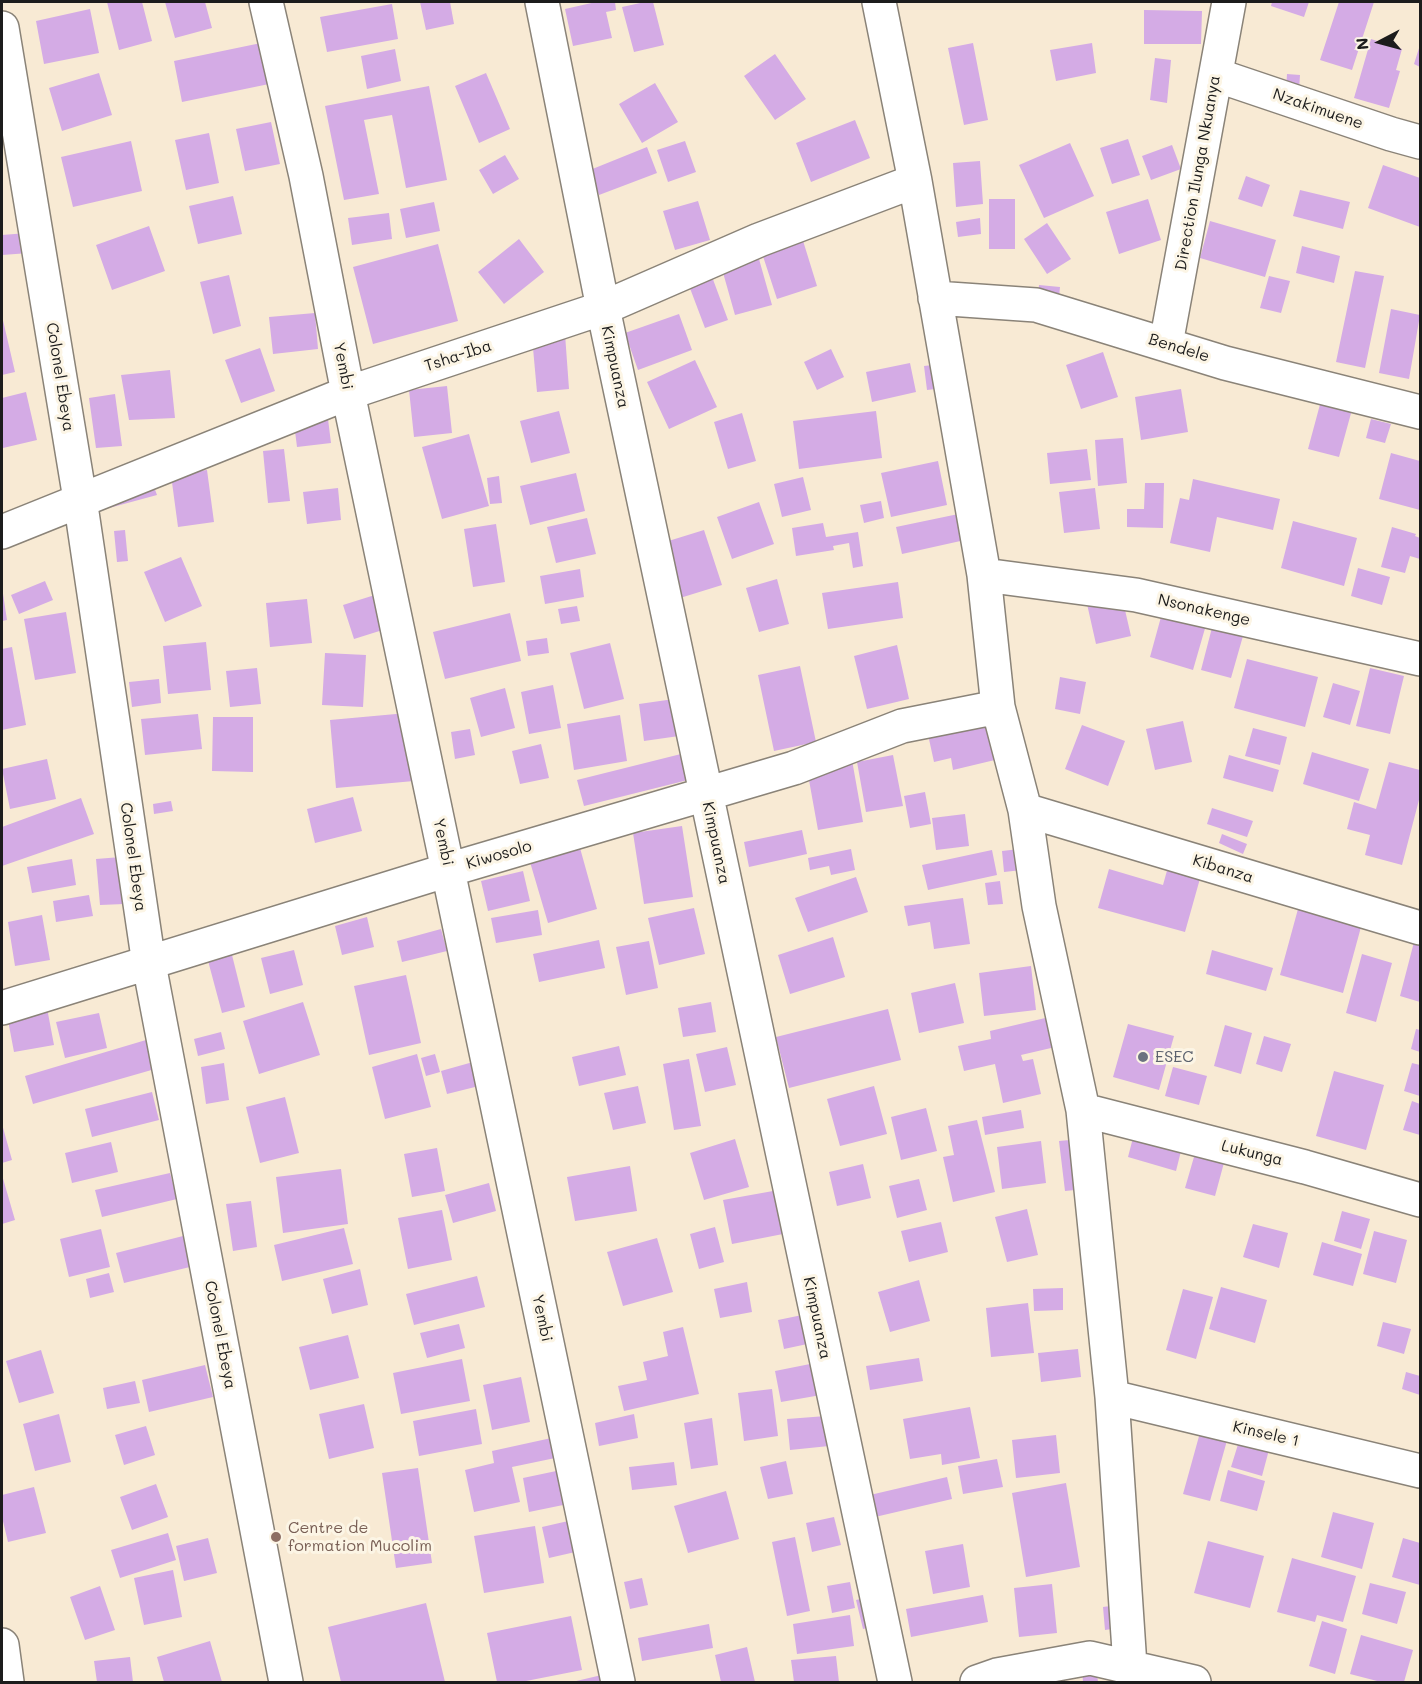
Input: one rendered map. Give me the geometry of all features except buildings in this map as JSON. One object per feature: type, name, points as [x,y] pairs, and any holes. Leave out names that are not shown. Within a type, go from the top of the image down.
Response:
[{"type":"street","name":"Yembi","points":[[266,2],[306,176],[348,393],[618,1683]]},
{"type":"street","name":"Kimpuanza","points":[[542,2],[603,308],[895,1683]]},
{"type":"street","points":[[879,2],[915,181],[984,575],[998,707],[1025,810],[1039,906],[1083,1110],[1112,1397],[1130,1666]]},
{"type":"street","name":"Direction Ilunga Nkuanya","points":[[1166,345],[1229,2]]},
{"type":"street","name":"Colonel Ebeya","points":[[2,28],[80,499],[149,964],[286,1683]]},
{"type":"street","name":"Nzakimuene","points":[[1216,75],[1420,142]]},
{"type":"street","name":"Tsha-Iba","points":[[2,532],[348,393],[603,308],[759,240],[915,181]]},
{"type":"street","name":"Bendele","points":[[935,298],[1036,305],[1225,363],[1420,412]]},
{"type":"street","name":"Nsonakenge","points":[[984,575],[1136,595],[1420,659]]},
{"type":"street","name":"Kiwosolo","points":[[2,1008],[448,870],[794,768],[902,726],[998,707]]},
{"type":"street","name":"Kibanza","points":[[1025,810],[1420,928]]},
{"type":"street","name":"Lukunga","points":[[1083,1110],[1305,1167],[1420,1200]]},
{"type":"street","name":"Kinsele 1","points":[[1112,1397],[1420,1471]]},
{"type":"street","points":[[2,1645],[7,1683]]},
{"type":"street","points":[[977,1683],[997,1675],[1090,1658],[1194,1683]]},
{"type":"place","name":"ESEC","points":[[1143,1057]]},
{"type":"place","name":"Centre de formation Mucolim","points":[[276,1537]]}]
